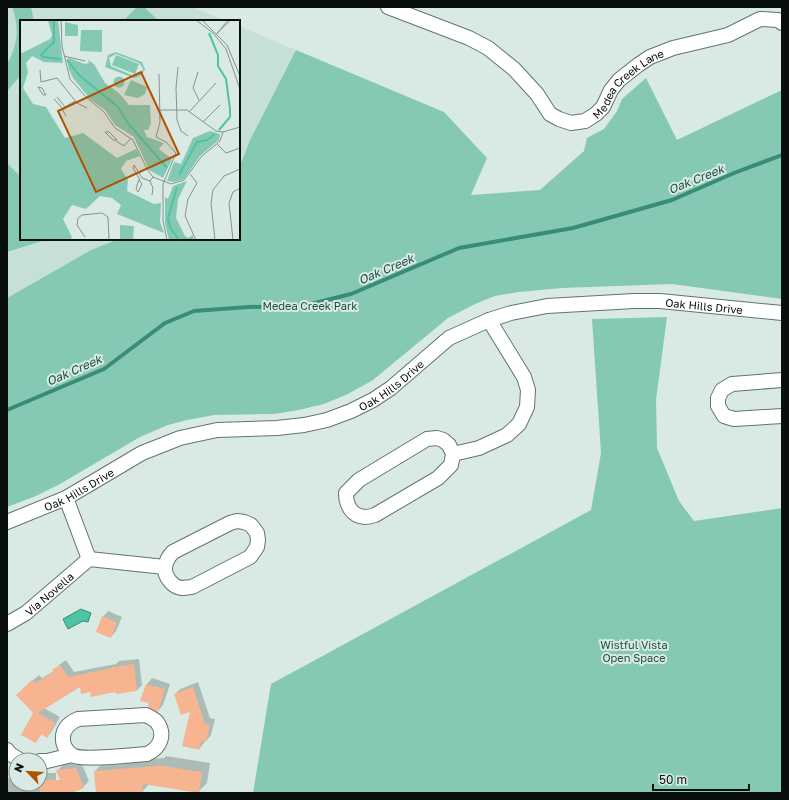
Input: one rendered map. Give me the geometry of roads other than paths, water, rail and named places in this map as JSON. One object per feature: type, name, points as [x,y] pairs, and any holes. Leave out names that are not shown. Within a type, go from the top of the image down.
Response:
[{"type":"street","name":"Medea Creek Lane","points":[[388,7],[468,38],[488,48],[514,69],[537,94],[550,114],[559,120],[571,122],[585,121],[596,114],[603,107],[611,90],[619,80],[650,57],[673,48],[728,35],[760,19],[778,20],[782,23]]},
{"type":"street","name":"Oak Hills Drive","points":[[7,522],[66,498],[142,453],[180,438],[217,430],[277,428],[304,425],[327,420],[351,411],[373,400],[391,388],[449,338],[511,312],[547,306],[634,301],[782,313]]},
{"type":"street","points":[[452,454],[479,448],[507,435],[519,424],[527,407],[528,390],[524,377],[489,320]]},
{"type":"street","points":[[782,380],[732,384],[722,390],[718,398],[718,406],[724,416],[734,419],[782,416]]},
{"type":"street","points":[[437,438],[443,440],[448,445],[452,454],[451,465],[438,478],[375,515],[366,517],[360,516],[353,512],[348,506],[346,492],[359,480],[427,440],[437,438]]},
{"type":"street","points":[[66,498],[89,559],[165,567]]},
{"type":"street","points":[[237,521],[244,522],[256,533],[258,540],[257,547],[250,557],[192,587],[182,588],[174,585],[167,577],[165,567],[168,557],[173,552],[230,523],[237,521]]},
{"type":"street","name":"Via Novella","points":[[7,624],[26,613],[89,559]]},
{"type":"street","points":[[48,761],[72,755],[82,758],[146,754],[158,746],[162,737],[161,730],[156,720],[146,715],[78,719],[68,724],[62,735],[63,745],[72,755]]},
{"type":"waterway","name":"Oak Creek","points":[[7,410],[104,369],[165,323],[194,311],[248,307],[303,306],[351,294],[459,248],[573,228],[672,200],[734,173],[782,155]]},
{"type":"park label","name":"Medea Creek Park","points":[[310,305]]},
{"type":"park label","name":"Wistful Vista Open Space","points":[[634,650]]}]
